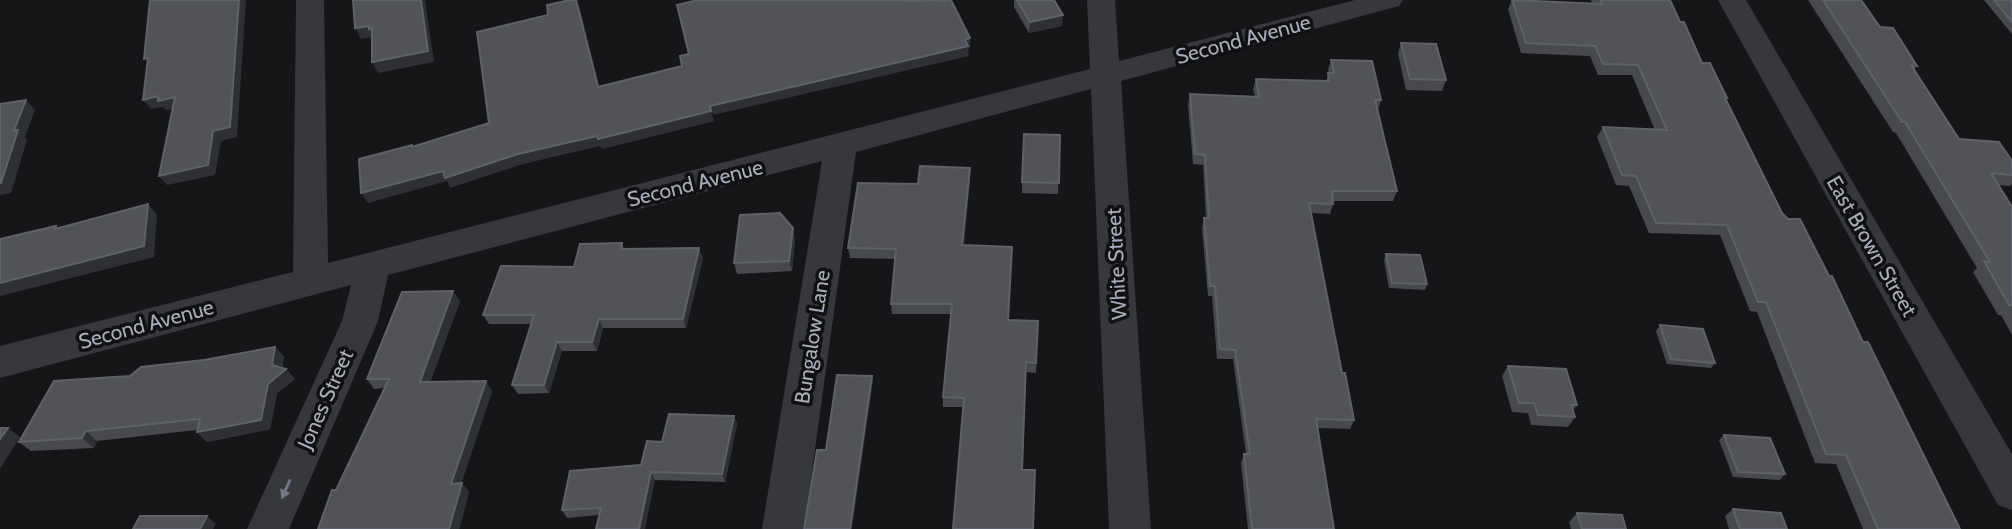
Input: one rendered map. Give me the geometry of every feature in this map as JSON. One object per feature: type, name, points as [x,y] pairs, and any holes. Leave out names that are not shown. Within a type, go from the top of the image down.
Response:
[{"type":"street","points":[[310,0],[311,283]]},
{"type":"street","name":"White Street","points":[[1101,0],[1130,529]]},
{"type":"street","name":"Second Avenue","points":[[0,362],[1106,76],[1389,0]]},
{"type":"street","name":"East Brown Street","points":[[1732,0],[2012,492]]},
{"type":"street","name":"Bungalow Lane","points":[[783,529],[841,145]]},
{"type":"street","name":"Jones Street","points":[[268,529],[360,321],[373,266]]},
{"type":"building","points":[[150,0],[239,0],[230,127],[213,131],[208,165],[159,176],[175,97],[158,101],[158,96],[143,100]]},
{"type":"building","points":[[353,0],[421,0],[428,51],[372,62],[372,28],[355,28]]},
{"type":"building","points":[[576,0],[598,87],[682,66],[680,56],[689,54],[677,5],[698,0],[951,0],[970,38],[965,40],[968,46],[710,106],[711,111],[598,139],[597,136],[518,154],[445,178],[443,171],[361,193],[359,159],[412,147],[489,123],[477,32],[548,15],[547,5]]},
{"type":"building","points":[[1017,0],[1054,0],[1063,15],[1030,22]]},
{"type":"building","points":[[1512,0],[1602,4],[1600,0],[1670,0],[1680,22],[1684,22],[1702,63],[1710,63],[1782,213],[1788,219],[1800,219],[1829,276],[1832,276],[1863,342],[1868,342],[1960,529],[1878,529],[1846,455],[1826,454],[1766,302],[1758,302],[1727,225],[1656,223],[1636,176],[1622,175],[1603,127],[1667,130],[1638,65],[1603,64],[1595,46],[1526,43]]},
{"type":"building","points":[[1823,0],[1861,0],[1880,27],[1893,28],[1917,66],[1911,65],[1959,139],[1999,142],[2012,161],[2012,175],[1991,173],[2012,207],[2012,305],[2009,305],[1984,261],[1990,262],[1905,122],[1902,122]]},
{"type":"building","points":[[1994,0],[2012,0],[2012,22]]},
{"type":"building","points":[[1401,43],[1436,44],[1446,80],[1410,79]]},
{"type":"building","points":[[1331,60],[1372,61],[1381,100],[1375,100],[1397,191],[1332,191],[1333,204],[1309,203],[1342,373],[1345,373],[1354,420],[1316,419],[1334,529],[1252,529],[1244,454],[1250,454],[1235,350],[1220,349],[1215,286],[1210,286],[1204,218],[1209,218],[1205,155],[1195,154],[1190,94],[1259,97],[1256,79],[1329,81],[1328,73],[1334,73]]},
{"type":"building","points":[[26,100],[14,130],[18,130],[0,183],[0,104]]},
{"type":"building","points":[[1024,134],[1060,135],[1059,183],[1022,182]]},
{"type":"building","points":[[920,166],[970,168],[962,245],[1012,247],[1008,320],[1038,321],[1036,363],[1026,362],[1022,470],[1035,470],[1033,529],[953,529],[964,398],[943,397],[952,304],[891,304],[896,249],[848,248],[858,183],[918,184]]},
{"type":"building","points":[[148,204],[144,246],[0,283],[0,239],[56,226],[55,229]]},
{"type":"building","points":[[780,213],[793,228],[789,261],[734,263],[740,215]]},
{"type":"building","points":[[622,243],[621,249],[699,248],[683,319],[599,319],[592,342],[557,342],[544,385],[512,385],[534,315],[483,315],[501,266],[574,267],[580,244]]},
{"type":"building","points":[[1386,254],[1420,255],[1427,284],[1392,283]]},
{"type":"building","points":[[453,291],[420,382],[486,381],[451,484],[462,483],[449,529],[318,529],[332,490],[336,490],[389,379],[367,379],[402,292]]},
{"type":"building","points":[[1660,325],[1703,329],[1715,363],[1671,359]]},
{"type":"building","points":[[275,347],[272,365],[286,369],[268,384],[261,420],[197,432],[200,419],[86,431],[82,438],[19,442],[54,381],[130,376],[141,367],[204,360]]},
{"type":"building","points":[[1508,366],[1566,369],[1577,405],[1571,405],[1575,417],[1538,415],[1534,403],[1519,403]]},
{"type":"building","points":[[837,375],[872,376],[850,529],[804,529],[817,450],[826,450]]},
{"type":"building","points":[[669,414],[734,416],[722,474],[651,472],[639,529],[596,529],[601,508],[562,510],[570,471],[641,465],[647,441],[662,442]]},
{"type":"building","points":[[0,428],[8,428],[0,439]]},
{"type":"building","points":[[1724,435],[1770,438],[1785,474],[1738,472]]},
{"type":"building","points":[[1733,509],[1781,513],[1787,529],[1740,529]]},
{"type":"building","points":[[1577,513],[1622,515],[1626,529],[1582,529]]},
{"type":"building","points":[[140,516],[207,516],[200,529],[133,529]]}]
